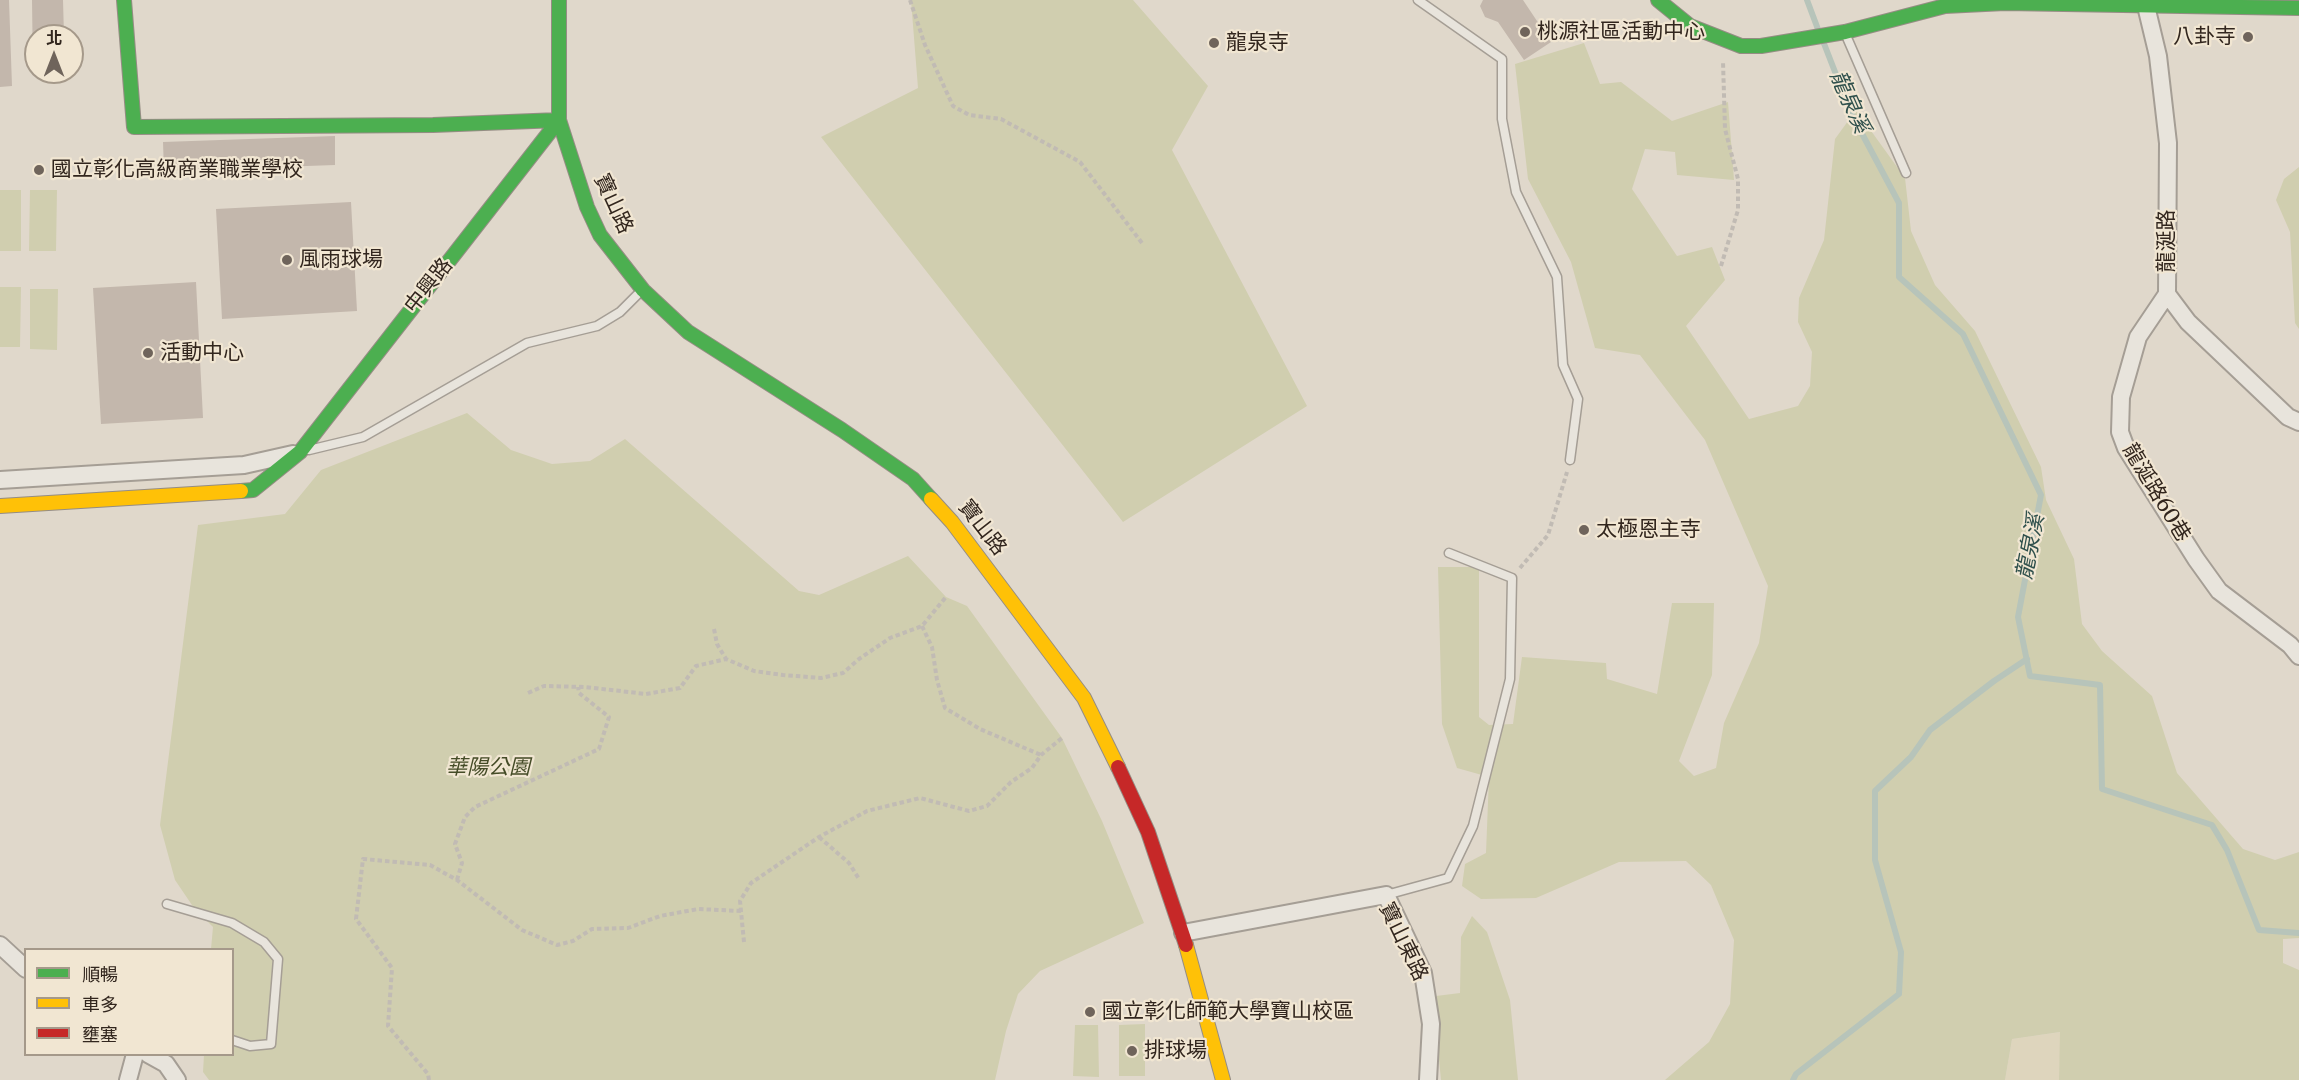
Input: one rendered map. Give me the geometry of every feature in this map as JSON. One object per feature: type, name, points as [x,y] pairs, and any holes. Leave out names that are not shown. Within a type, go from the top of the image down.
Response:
[{"type":"street","points":[[124,0],[134,127],[433,125],[559,120]]},
{"type":"street","name":"寶山路","points":[[559,0],[559,120],[587,207],[600,235],[642,290],[688,332],[842,430],[913,479],[952,522],[1084,698],[1148,832],[1183,933],[1223,1080]]},
{"type":"street","points":[[1658,0],[1690,26],[1741,46],[1761,46],[1839,33],[1945,6],[2005,3],[2299,8]]},
{"type":"street","points":[[2247,8],[2271,0]]},
{"type":"street","name":"龍涎路","points":[[2146,6],[2158,56],[2168,142],[2167,294],[2188,322],[2288,417],[2299,422]]},
{"type":"street","name":"中興路","points":[[0,506],[253,490],[300,452],[559,120]]},
{"type":"street","name":"龍涎路60巷","points":[[2167,294],[2138,337],[2121,397],[2120,432],[2126,448],[2196,559],[2219,591],[2290,645],[2299,656]]},
{"type":"street","points":[[0,480],[244,465],[300,452]]},
{"type":"street","name":"寶山東路","points":[[1183,933],[1386,895],[1424,973],[1431,1024],[1428,1080]]},
{"type":"street","points":[[0,945],[24,967]]},
{"type":"street","points":[[128,1080],[134,1056]]},
{"type":"street","points":[[152,1056],[166,1064],[177,1080]]},
{"type":"lane","points":[[1418,0],[1502,59],[1502,119],[1516,192],[1557,277],[1563,365],[1578,399],[1570,460]]},
{"type":"lane","points":[[1839,33],[1906,173]]},
{"type":"lane","points":[[300,452],[363,437],[527,343],[597,326],[620,312],[642,290]]},
{"type":"lane","points":[[1386,895],[1448,878],[1473,826],[1510,679],[1512,578],[1449,553]]},
{"type":"lane","points":[[166,904],[232,923],[264,942],[278,959],[271,1044],[250,1046],[234,1041]]},
{"type":"path","points":[[910,0],[925,45],[953,106],[969,115],[1001,119],[1080,162],[1142,243]]},
{"type":"path","points":[[1722,39],[1725,129],[1738,179],[1738,210],[1722,266]]},
{"type":"path","points":[[1512,578],[1548,535],[1570,460]]},
{"type":"path","points":[[714,629],[717,644],[726,659],[754,671],[821,678],[843,673],[890,638],[922,626],[946,597]]},
{"type":"path","points":[[922,626],[932,646],[937,680],[945,708],[980,729],[1041,755]]},
{"type":"path","points":[[528,693],[544,686],[646,694],[680,688],[696,666],[726,659]]},
{"type":"path","points":[[457,880],[462,863],[455,844],[465,817],[475,807],[599,749],[609,717],[579,693],[578,687]]},
{"type":"path","points":[[744,942],[740,901],[751,883],[819,837],[867,812],[920,798],[969,811],[987,806],[1011,782],[1032,768],[1041,755],[1062,738]]},
{"type":"path","points":[[819,837],[849,863],[859,879]]},
{"type":"path","points":[[429,1080],[428,1074],[388,1026],[392,968],[356,919],[363,859],[430,865],[457,880],[522,930],[557,945],[573,941],[592,930],[628,928],[660,916],[698,909],[741,911]]},
{"type":"shaded area","points":[[2061,1032],[2059,1080],[2005,1080],[2012,1039]]},
{"type":"green space","points":[[911,0],[1133,0],[1208,86],[1172,150],[1307,406],[1123,522],[821,137],[918,88]]},
{"type":"green space","points":[[1584,43],[1600,84],[1621,82],[1672,121],[1728,102],[1734,180],[1677,175],[1675,152],[1645,149],[1632,189],[1677,256],[1712,247],[1725,280],[1686,326],[1749,419],[1798,406],[1810,386],[1812,352],[1798,322],[1799,298],[1824,240],[1835,139],[1856,110],[1905,178],[1911,231],[1935,285],[1975,331],[2041,467],[2046,500],[2074,559],[2082,624],[2102,651],[2152,696],[2177,773],[2243,849],[2275,860],[2299,852],[2299,938],[2283,939],[2283,963],[2299,970],[2299,1080],[2059,1080],[2060,1032],[2012,1039],[2005,1080],[1665,1080],[1709,1042],[1730,1004],[1734,940],[1711,885],[1686,861],[1619,862],[1536,898],[1481,899],[1462,886],[1465,864],[1486,853],[1489,777],[1457,768],[1442,724],[1438,567],[1479,567],[1479,717],[1489,725],[1513,724],[1522,657],[1606,663],[1607,679],[1657,694],[1672,603],[1714,603],[1712,675],[1679,761],[1694,776],[1716,768],[1724,723],[1759,643],[1768,586],[1705,440],[1640,355],[1595,348],[1571,262],[1528,179],[1515,64]]},
{"type":"green space","points":[[2299,167],[2299,329],[2295,323],[2290,232],[2276,200],[2284,179]]},
{"type":"green space","points":[[0,190],[21,190],[21,251],[0,251]]},
{"type":"green space","points":[[30,190],[57,190],[56,251],[29,251]]},
{"type":"green space","points":[[0,287],[21,287],[20,347],[0,347]]},
{"type":"green space","points":[[30,289],[58,289],[57,350],[30,349]]},
{"type":"green space","name":"華陽公園","points":[[467,413],[511,450],[552,464],[590,461],[625,439],[799,591],[819,595],[908,556],[946,597],[967,606],[1062,738],[1102,821],[1144,923],[1040,971],[1018,994],[1006,1031],[995,1080],[209,1080],[203,1072],[204,1056],[234,1056],[234,948],[211,948],[213,927],[194,908],[175,880],[160,825],[198,525],[285,514],[321,470]]},
{"type":"green space","points":[[1472,916],[1487,932],[1510,1000],[1518,1080],[1441,1080],[1434,1008],[1436,996],[1460,993],[1461,937]]},
{"type":"green space","name":"排球場","points":[[1145,1024],[1145,1076],[1119,1076],[1119,1025]]},
{"type":"green space","name":"排球場","points":[[1075,1025],[1098,1025],[1099,1077],[1073,1076]]},
{"type":"building","points":[[0,0],[9,0],[12,86],[0,87]]},
{"type":"building","points":[[32,0],[63,0],[64,24],[32,24]]},
{"type":"building","name":"桃源社區活動中心","points":[[1483,0],[1523,0],[1551,42],[1524,60],[1498,22],[1485,17],[1480,6]]},
{"type":"building","points":[[335,136],[335,165],[164,171],[163,142]]},
{"type":"building","name":"風雨球場","points":[[351,202],[357,311],[222,319],[216,209]]},
{"type":"building","name":"活動中心","points":[[196,282],[203,418],[101,424],[93,288]]},
{"type":"waterway","name":"龍泉溪","points":[[1807,0],[1819,32]]},
{"type":"waterway","name":"龍泉溪","points":[[1823,41],[1851,113],[1899,203],[1899,277],[1963,334],[2041,495],[2018,617],[2030,676],[2100,685],[2102,789],[2212,825],[2227,850],[2259,930],[2299,933]]},
{"type":"waterway","points":[[1793,1080],[1796,1074],[1899,994],[1901,952],[1875,860],[1875,791],[1911,757],[1930,730],[2027,659]]},
{"type":"traffic: fast","points":[[124,0],[134,127],[433,125],[559,120]]},
{"type":"traffic: fast","points":[[559,0],[559,120],[587,207],[600,235],[643,290],[688,332],[842,430],[913,479],[931,499]]},
{"type":"traffic: fast","points":[[1658,0],[1690,26],[1741,46],[1761,46],[1845,32],[1945,6],[2005,3],[2299,8]]},
{"type":"traffic: fast","points":[[241,491],[253,490],[300,452],[559,120]]},
{"type":"traffic: slow","points":[[0,506],[241,491]]},
{"type":"traffic: slow","points":[[931,499],[952,522],[1084,698],[1118,767]]},
{"type":"traffic: slow","points":[[1186,945],[1223,1080]]},
{"type":"traffic: jam","points":[[1118,767],[1148,832],[1186,945]]},
{"type":"place","name":"桃源社區活動中心","points":[[1525,32]]},
{"type":"place","name":"八卦寺","points":[[2248,37]]},
{"type":"place","name":"龍泉寺","points":[[1214,43]]},
{"type":"place","name":"國立彰化高級商業職業學校","points":[[39,170]]},
{"type":"place","name":"風雨球場","points":[[287,260]]},
{"type":"place","name":"活動中心","points":[[148,353]]},
{"type":"place","name":"太極恩主寺","points":[[1584,530]]},
{"type":"place","name":"國立彰化師範大學寶山校區","points":[[1090,1012]]},
{"type":"place","name":"排球場","points":[[1132,1051]]}]
